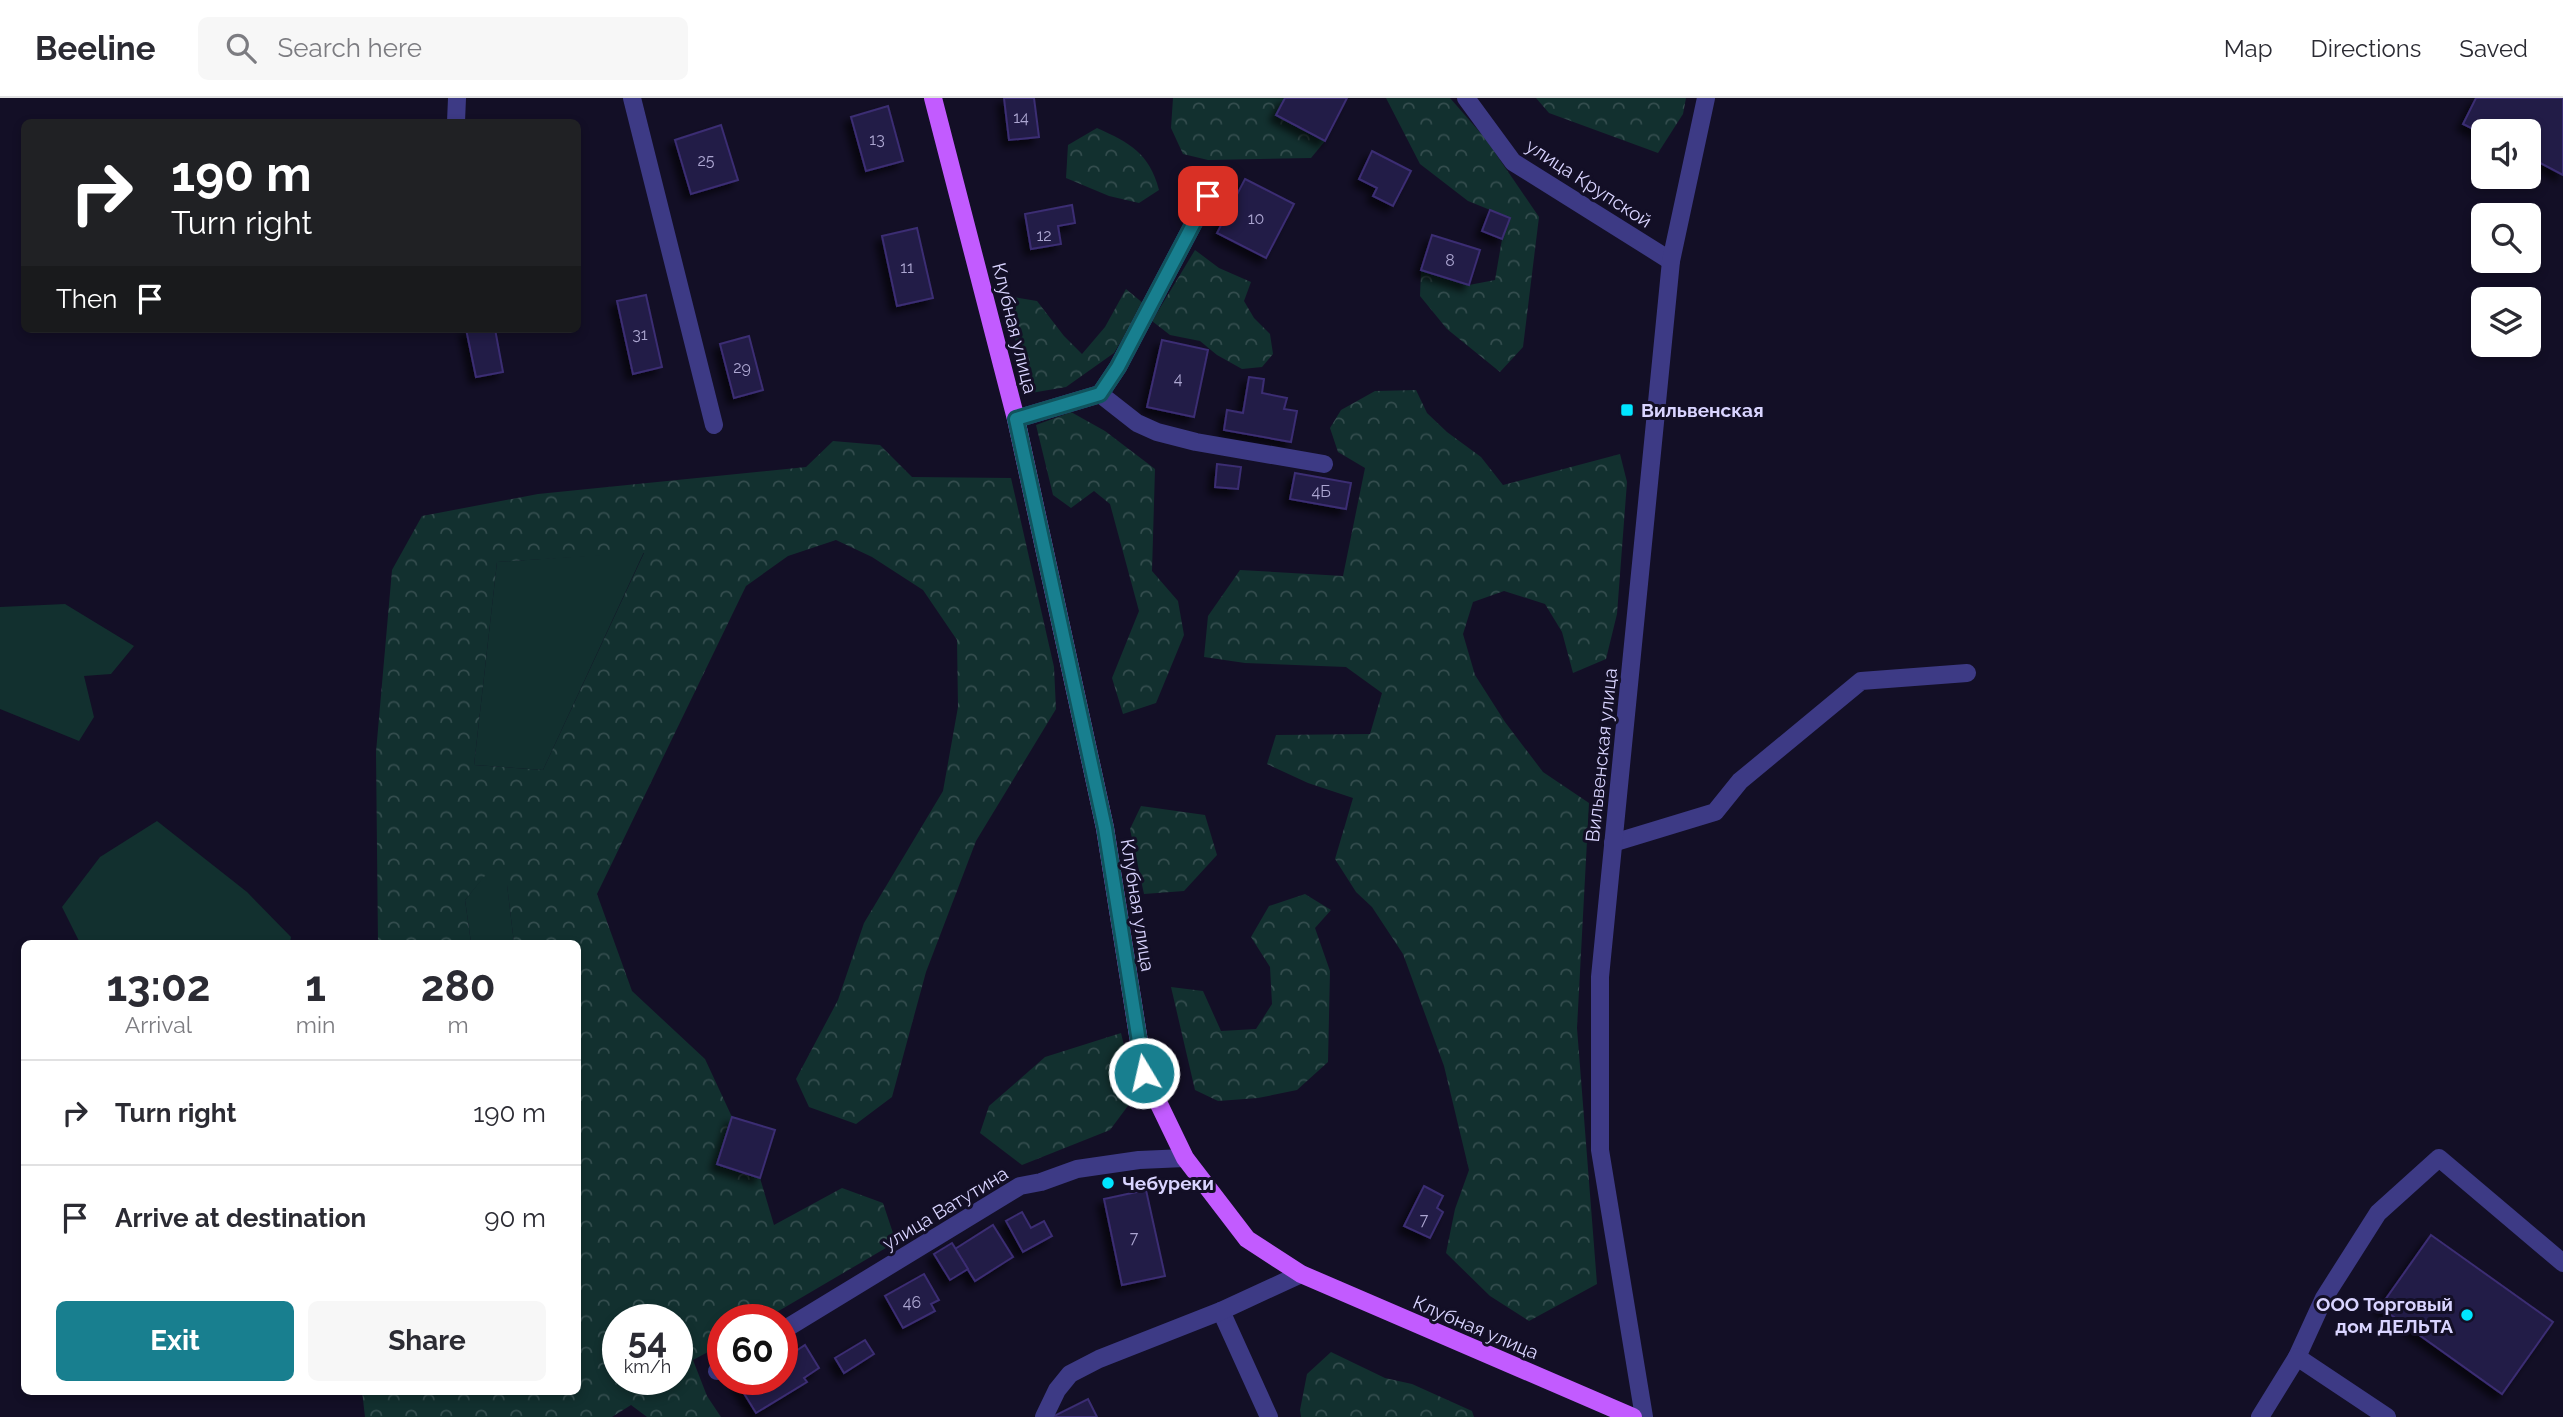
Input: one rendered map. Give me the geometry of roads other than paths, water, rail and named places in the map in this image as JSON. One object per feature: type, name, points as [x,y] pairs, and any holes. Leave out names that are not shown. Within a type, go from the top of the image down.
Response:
[{"type":"main road","name":"Клубная улица","points":[[933,98],[1016,419],[1105,828],[1144,1073],[1185,1158],[1247,1239],[1301,1274],[1633,1417]]},
{"type":"street","points":[[456,119],[457,98]]},
{"type":"street","points":[[632,98],[714,425]]},
{"type":"street","name":"улица Крупской","points":[[1466,98],[1513,162],[1671,261]]},
{"type":"street","name":"Вильвенская улица","points":[[1644,1417],[1600,1150],[1600,977],[1671,261],[1706,98]]},
{"type":"street","points":[[1016,419],[1100,394],[1118,367],[1208,196]]},
{"type":"street","points":[[1100,394],[1137,423],[1157,432],[1196,442],[1324,464]]},
{"type":"street","points":[[1613,843],[1714,812],[1740,781],[1861,681],[1967,673]]},
{"type":"street","name":"улица Ватутина","points":[[798,1321],[1020,1186],[1041,1182],[1077,1169],[1139,1160],[1185,1158]]},
{"type":"street","points":[[2260,1417],[2297,1357],[2324,1298],[2378,1213],[2439,1158],[2563,1263]]},
{"type":"street","points":[[1044,1417],[1057,1390],[1070,1374],[1099,1359],[1221,1311],[1301,1274]]},
{"type":"street","points":[[1221,1311],[1269,1417]]},
{"type":"street","points":[[2297,1357],[2387,1417]]},
{"type":"place","name":"Вильвенская","points":[[1627,410]]},
{"type":"place","name":"Чебуреки","points":[[1108,1183]]},
{"type":"place","name":"ООО Торговый дом ДЕЛЬТА","points":[[2467,1315]]}]
